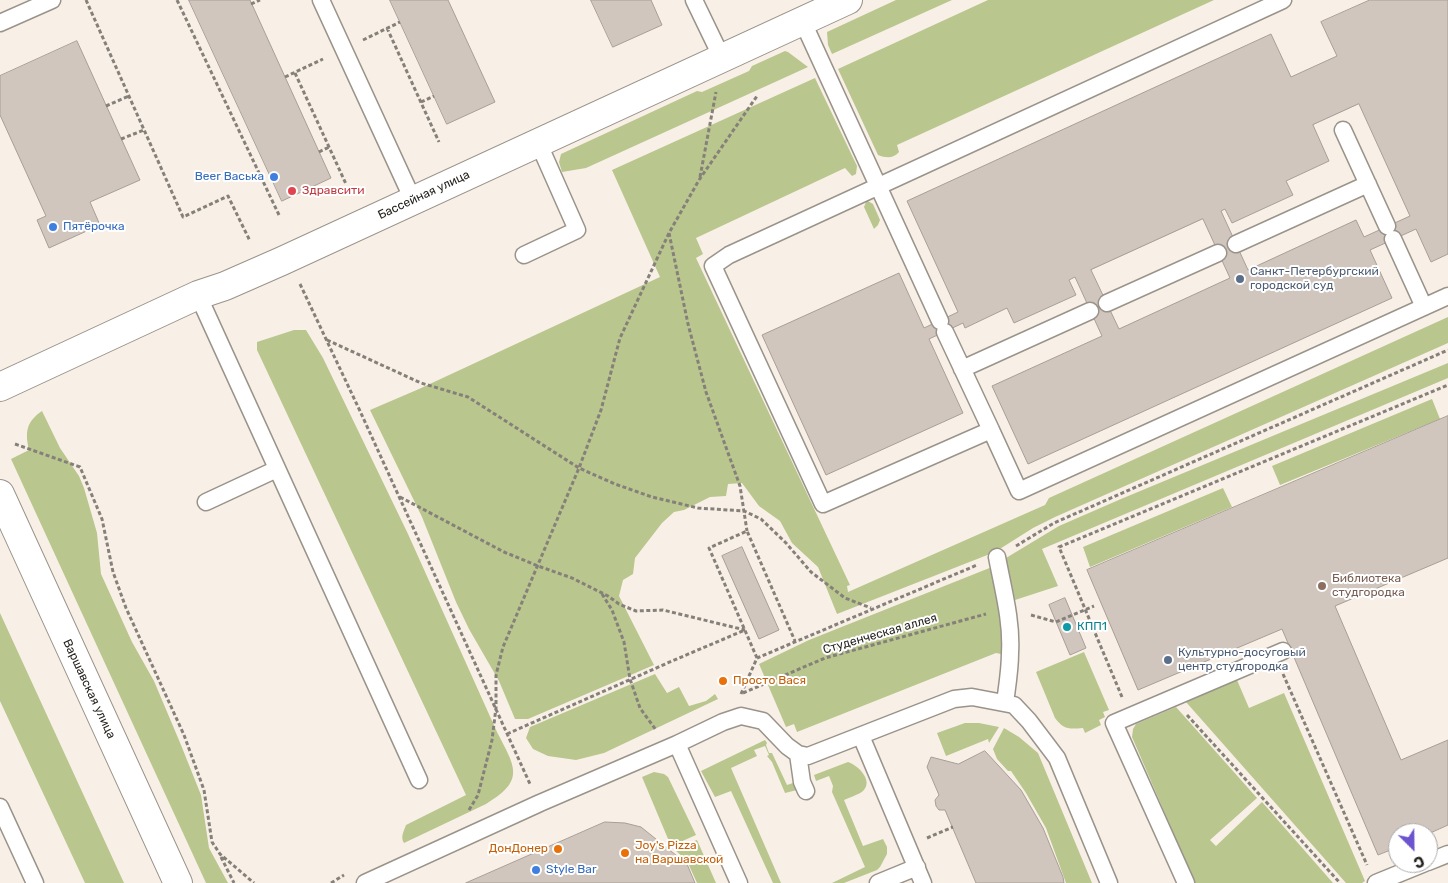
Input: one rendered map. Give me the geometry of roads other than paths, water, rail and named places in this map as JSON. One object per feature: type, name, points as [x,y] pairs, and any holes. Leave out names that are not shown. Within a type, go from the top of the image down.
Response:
[{"type":"street","name":"Бассейная улица","points":[[0,387],[198,295],[225,286],[848,0]]},
{"type":"street","name":"Варшавская улица","points":[[0,494],[178,883]]},
{"type":"lane","points":[[0,23],[52,0]]},
{"type":"lane","points":[[321,0],[413,200]]},
{"type":"lane","points":[[694,0],[722,58]]},
{"type":"lane","points":[[991,430],[823,504],[713,266],[729,255],[1283,0]]},
{"type":"lane","points":[[802,20],[1019,491],[1448,296]]},
{"type":"lane","points":[[1343,130],[1424,307]]},
{"type":"lane","points":[[524,255],[577,230],[538,142]]},
{"type":"lane","points":[[1236,244],[1368,184]]},
{"type":"lane","points":[[1107,304],[1218,252]]},
{"type":"lane","points":[[198,295],[420,780]]},
{"type":"lane","points":[[962,369],[1090,311]]},
{"type":"lane","points":[[206,502],[277,469]]},
{"type":"lane","points":[[997,558],[1007,608],[1010,642],[1005,703]]},
{"type":"lane","points":[[1186,883],[1114,723],[1283,651]]},
{"type":"lane","points":[[365,883],[540,803],[723,722],[741,716],[763,721],[787,746],[798,754],[808,756],[954,699],[972,697],[1014,705],[1029,721],[1056,758],[1108,883]]},
{"type":"lane","points":[[861,736],[923,883]]},
{"type":"lane","points":[[677,744],[739,883]]},
{"type":"lane","points":[[798,754],[802,782],[806,791]]},
{"type":"lane","points":[[0,807],[35,883]]},
{"type":"lane","points":[[878,883],[916,867]]},
{"type":"lane","points":[[1373,878],[1390,873]]},
{"type":"place","name":"Beer Васька","points":[[274,177]]},
{"type":"place","name":"Здравсити","points":[[292,191]]},
{"type":"place","name":"Пятёрочка","points":[[53,227]]},
{"type":"place","name":"Санкт-Петербургский городской суд","points":[[1240,279]]},
{"type":"place","name":"Библиотека студгородка","points":[[1322,586]]},
{"type":"place","name":"КПП1","points":[[1067,627]]},
{"type":"place","name":"Культурно-досуговый центр студгородка","points":[[1168,660]]},
{"type":"place","name":"Просто Вася","points":[[723,681]]},
{"type":"place","name":"ДонДонер","points":[[558,849]]},
{"type":"place","name":"Joy's Pizza на Варшавской","points":[[625,853]]},
{"type":"place","name":"Style Bar","points":[[536,870]]}]
